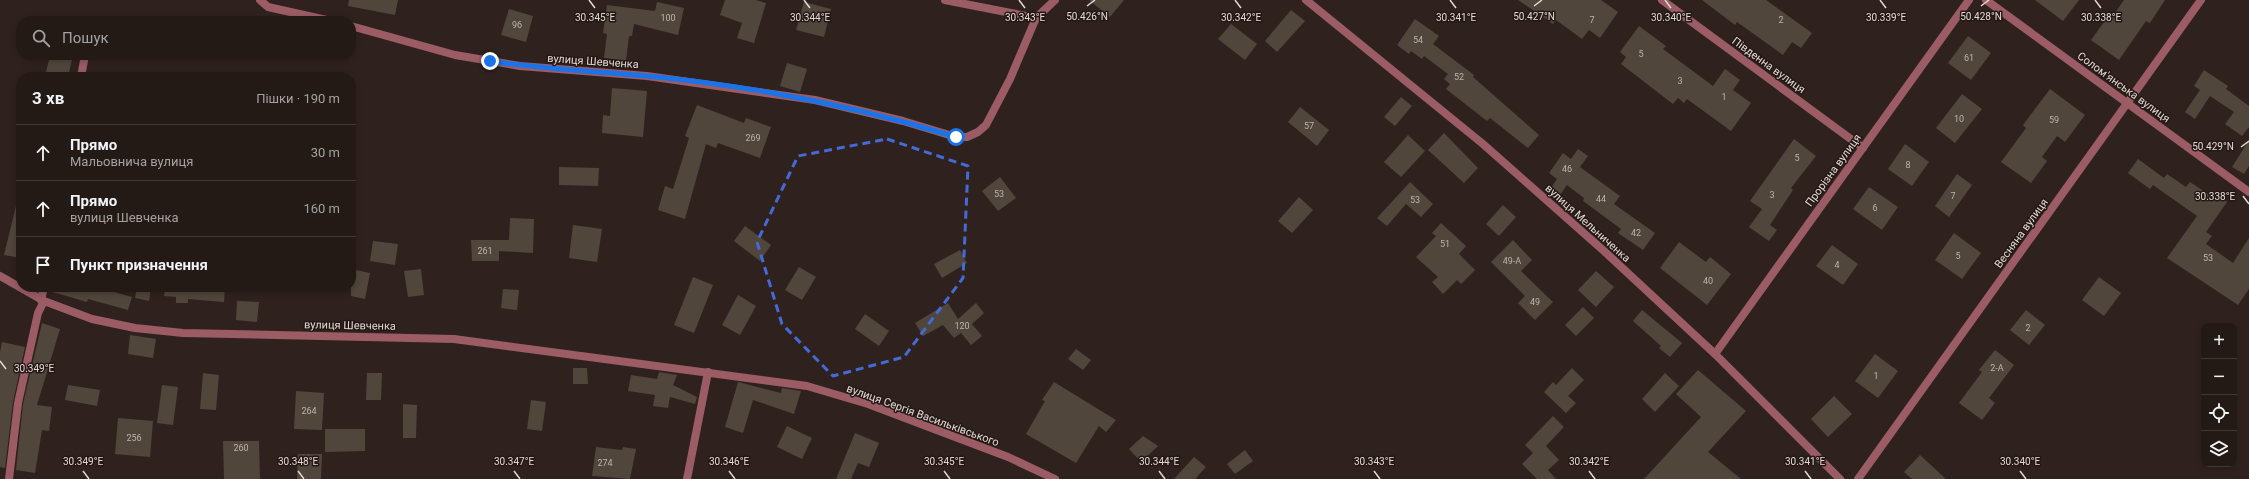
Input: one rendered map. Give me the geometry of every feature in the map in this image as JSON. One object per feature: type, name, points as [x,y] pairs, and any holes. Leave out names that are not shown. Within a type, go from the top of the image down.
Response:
[{"type":"street","points":[[260,0],[268,7],[308,16]]},
{"type":"street","points":[[945,0],[1036,18],[1055,0]]},
{"type":"street","name":"вулиця Мельниченка","points":[[1306,0],[1483,144],[1604,251],[1715,354],[1840,479]]},
{"type":"street","name":"Південна вулиця","points":[[1662,0],[1863,148]]},
{"type":"street","name":"Прорізна вулиця","points":[[1715,354],[1969,0]]},
{"type":"street","name":"Солом'янська вулиця","points":[[1986,0],[2249,192]]},
{"type":"street","name":"Весняна вулиця","points":[[1858,479],[2201,0]]},
{"type":"street","name":"вулиця Шевченка","points":[[356,27],[455,55],[520,66],[647,76],[734,87],[815,100],[882,116],[956,137],[967,138],[978,132],[986,125],[996,109],[1036,18]]},
{"type":"street","points":[[82,72],[84,60]]},
{"type":"street","name":"вулиця Шевченка","points":[[0,276],[16,285]]},
{"type":"street","name":"вулиця Шевченка","points":[[29,292],[43,300],[92,319],[182,333],[454,339],[708,372]]},
{"type":"street","points":[[8,479],[18,403],[44,292]]},
{"type":"street","points":[[687,479],[708,372]]},
{"type":"street","name":"вулиця Сергія Васильківського","points":[[708,372],[807,386],[868,404],[1008,457],[1055,479]]},
{"type":"highlighted area","points":[[887,139],[968,166],[963,278],[904,357],[833,376],[782,324],[757,242],[798,156]]},
{"type":"building","points":[[349,0],[398,0],[395,15],[348,6]]},
{"type":"building","points":[[725,0],[756,0],[766,3],[754,43],[737,38],[742,23],[720,15]]},
{"type":"building","points":[[1089,0],[1124,0],[1110,17]]},
{"type":"building","points":[[1518,0],[1601,0],[1618,12],[1600,38],[1589,30],[1582,39],[1556,20],[1553,24]]},
{"type":"building","points":[[1702,0],[1766,0],[1812,33],[1801,48],[1792,42],[1783,55],[1737,22],[1735,25]]},
{"type":"building","points":[[2035,0],[2079,0],[2063,21]]},
{"type":"building","points":[[2124,0],[2165,0],[2150,23],[2146,21],[2119,60],[2091,40],[2107,18],[2110,20]]},
{"type":"building","points":[[657,2],[684,8],[678,35],[634,24],[632,36],[629,36],[626,61],[604,58],[607,34],[603,33],[607,5],[655,11]]},
{"type":"building","points":[[804,2],[831,9],[824,37],[796,30]]},
{"type":"building","points":[[509,9],[533,16],[526,42],[501,35]]},
{"type":"building","points":[[1291,10],[1305,21],[1277,52],[1265,41]]},
{"type":"building","points":[[1415,19],[1439,36],[1433,44],[1474,75],[1473,77],[1539,135],[1528,148],[1490,118],[1487,121],[1446,89],[1450,84],[1444,79],[1448,74],[1424,56],[1422,59],[1411,51],[1409,54],[1397,45]]},
{"type":"building","points":[[1231,24],[1257,44],[1245,60],[1218,39]]},
{"type":"building","points":[[1639,26],[1666,46],[1663,49],[1713,86],[1725,69],[1740,80],[1733,90],[1751,103],[1731,131],[1687,99],[1684,103],[1678,98],[1673,104],[1621,64],[1626,57],[1620,52]]},
{"type":"building","points":[[1968,36],[1991,53],[1971,80],[1948,63]]},
{"type":"building","points":[[49,60],[72,60],[69,72],[46,72]]},
{"type":"building","points":[[787,63],[807,69],[800,92],[780,86]]},
{"type":"building","points":[[2204,70],[2228,86],[2226,89],[2249,106],[2249,127],[2242,136],[2225,124],[2234,112],[2210,96],[2195,119],[2185,112],[2200,90],[2194,86]]},
{"type":"building","points":[[612,88],[647,91],[643,137],[602,133],[603,115],[610,116]]},
{"type":"building","points":[[2050,89],[2085,115],[2065,142],[2057,136],[2042,157],[2047,161],[2031,183],[2001,162],[2026,128],[2023,125]]},
{"type":"building","points":[[1962,94],[1982,109],[1955,143],[1936,128]]},
{"type":"building","points":[[1401,97],[1412,106],[1395,126],[1384,117]]},
{"type":"building","points":[[697,105],[744,123],[746,118],[771,127],[760,158],[718,143],[716,148],[706,144],[685,219],[658,210],[665,186],[673,189],[689,138],[685,136]]},
{"type":"building","points":[[1300,107],[1329,130],[1317,146],[1288,122]]},
{"type":"building","points":[[1444,133],[1478,168],[1464,183],[1428,150]]},
{"type":"building","points":[[1408,135],[1425,151],[1401,177],[1384,162]]},
{"type":"building","points":[[1794,139],[1816,156],[1791,188],[1793,190],[1770,225],[1777,230],[1769,241],[1749,227],[1762,209],[1750,201]]},
{"type":"building","points":[[2249,140],[2249,166],[2244,174],[2232,167]]},
{"type":"building","points":[[1905,144],[1929,162],[1912,186],[1888,169]]},
{"type":"building","points":[[1578,149],[1588,156],[1580,167],[1620,196],[1614,204],[1655,233],[1643,250],[1618,233],[1621,229],[1583,201],[1584,198],[1567,185],[1560,195],[1551,188],[1557,179],[1549,173],[1563,153],[1571,159]]},
{"type":"building","points":[[2138,159],[2164,178],[2167,174],[2186,187],[2190,182],[2211,196],[2214,193],[2227,202],[2206,232],[2212,236],[2206,244],[2233,263],[2249,238],[2249,289],[2238,305],[2167,258],[2197,216],[2153,185],[2150,189],[2128,173]]},
{"type":"building","points":[[559,167],[599,168],[598,186],[559,185]]},
{"type":"building","points":[[1957,174],[1972,185],[1949,217],[1935,206]]},
{"type":"building","points":[[1000,177],[1016,198],[998,211],[982,191]]},
{"type":"building","points":[[1410,182],[1433,204],[1421,217],[1406,204],[1387,226],[1377,218]]},
{"type":"building","points":[[1869,187],[1898,207],[1882,230],[1853,209]]},
{"type":"building","points":[[1299,197],[1313,210],[1292,233],[1278,221]]},
{"type":"building","points":[[1503,205],[1516,217],[1499,236],[1486,224]]},
{"type":"building","points":[[16,206],[16,257],[4,255]]},
{"type":"building","points":[[510,218],[534,219],[533,253],[499,251],[499,261],[472,261],[471,240],[509,240]]},
{"type":"building","points":[[1441,223],[1466,246],[1459,254],[1475,270],[1461,284],[1457,280],[1443,294],[1432,282],[1438,277],[1416,257],[1436,236],[1432,233]]},
{"type":"building","points":[[573,225],[602,229],[597,262],[569,258]]},
{"type":"building","points":[[745,226],[771,245],[760,261],[734,241]]},
{"type":"building","points":[[1954,233],[1981,253],[1962,279],[1935,260]]},
{"type":"building","points":[[1513,240],[1532,260],[1521,271],[1553,302],[1535,320],[1518,303],[1525,296],[1491,262]]},
{"type":"building","points":[[373,241],[398,244],[395,265],[370,261]]},
{"type":"building","points":[[1679,242],[1706,262],[1710,257],[1731,274],[1707,305],[1660,268]]},
{"type":"building","points":[[1832,245],[1858,264],[1843,285],[1816,266]]},
{"type":"building","points":[[960,250],[967,263],[942,278],[934,264]]},
{"type":"building","points":[[799,267],[816,277],[802,300],[785,290]]},
{"type":"building","points":[[421,269],[424,295],[408,297],[404,271]]},
{"type":"building","points":[[356,270],[370,273],[365,299],[351,296],[351,292],[356,292]]},
{"type":"building","points":[[1596,271],[1614,287],[1596,307],[1578,290]]},
{"type":"building","points":[[693,277],[713,285],[694,333],[674,325]]},
{"type":"building","points":[[2099,277],[2121,293],[2104,316],[2082,300]]},
{"type":"building","points":[[503,289],[519,290],[517,310],[501,308]]},
{"type":"building","points":[[52,292],[114,292],[132,297],[128,310],[88,299],[87,302]]},
{"type":"building","points":[[136,292],[150,292],[149,301],[135,298]]},
{"type":"building","points":[[164,292],[225,292],[224,302],[188,299],[188,303],[176,303],[176,297],[164,296]]},
{"type":"building","points":[[738,295],[756,306],[740,335],[722,325]]},
{"type":"building","points":[[237,301],[259,302],[257,322],[236,320]]},
{"type":"building","points":[[948,303],[958,319],[976,303],[984,313],[972,324],[982,336],[971,345],[961,333],[954,338],[943,325],[923,336],[915,323]]},
{"type":"building","points":[[1583,307],[1594,318],[1576,336],[1565,325]]},
{"type":"building","points":[[1642,310],[1682,343],[1670,357],[1659,348],[1661,346],[1633,321]]},
{"type":"building","points":[[2026,310],[2045,325],[2029,345],[2010,330]]},
{"type":"building","points":[[865,314],[889,331],[879,346],[855,329]]},
{"type":"building","points":[[42,323],[60,329],[37,405],[52,407],[49,431],[42,430],[35,473],[16,470],[23,404]]},
{"type":"building","points":[[130,335],[156,339],[153,358],[128,354]]},
{"type":"building","points":[[2,342],[25,347],[13,402],[5,468],[0,467],[0,352]]},
{"type":"building","points":[[1076,349],[1091,360],[1083,370],[1068,359]]},
{"type":"building","points":[[1995,350],[2014,365],[1989,398],[1995,403],[1982,420],[1959,403],[1982,372],[1979,370]]},
{"type":"building","points":[[1875,354],[1898,371],[1878,398],[1855,381]]},
{"type":"building","points":[[573,368],[587,368],[588,384],[573,384]]},
{"type":"building","points":[[1572,368],[1584,380],[1568,396],[1576,403],[1566,413],[1544,392],[1553,382],[1556,385]]},
{"type":"building","points":[[1698,370],[1746,411],[1708,452],[1741,479],[1644,479],[1701,417],[1676,394]]},
{"type":"building","points":[[659,372],[677,375],[673,385],[697,397],[695,404],[670,397],[668,408],[653,406],[655,395],[628,391],[631,375],[657,379]]},
{"type":"building","points":[[203,373],[219,375],[216,410],[200,409]]},
{"type":"building","points":[[367,373],[382,373],[381,400],[366,400]]},
{"type":"building","points":[[1665,373],[1679,386],[1655,412],[1642,399]]},
{"type":"building","points":[[738,382],[781,393],[782,388],[801,391],[794,414],[753,400],[743,433],[725,427]]},
{"type":"building","points":[[1054,382],[1116,420],[1106,432],[1099,426],[1076,463],[1026,434],[1045,401],[1042,400]]},
{"type":"building","points":[[68,385],[100,390],[97,406],[65,400]]},
{"type":"building","points":[[162,385],[178,387],[173,425],[157,423]]},
{"type":"building","points":[[296,391],[324,393],[322,430],[294,429]]},
{"type":"building","points":[[1834,396],[1852,414],[1828,437],[1811,419]]},
{"type":"building","points":[[531,400],[546,402],[542,431],[527,429]]},
{"type":"building","points":[[403,404],[417,405],[416,438],[403,438]]},
{"type":"building","points":[[1553,416],[1564,427],[1546,446],[1559,460],[1548,470],[1556,479],[1537,479],[1522,464],[1533,453],[1525,445]]},
{"type":"building","points":[[118,418],[153,421],[150,457],[115,454]]},
{"type":"building","points":[[787,426],[812,438],[802,459],[777,447]]},
{"type":"building","points":[[325,429],[365,429],[365,451],[325,452]]},
{"type":"building","points":[[855,433],[879,443],[869,467],[858,463],[851,479],[836,479]]},
{"type":"building","points":[[1143,436],[1158,446],[1141,462],[1129,449]]},
{"type":"building","points":[[223,441],[259,441],[260,479],[224,479]]},
{"type":"building","points":[[596,447],[622,450],[623,447],[636,449],[630,479],[592,476]]},
{"type":"building","points":[[1245,450],[1253,461],[1235,474],[1227,464]]},
{"type":"building","points":[[298,454],[322,454],[321,479],[297,479]]},
{"type":"building","points":[[1920,455],[1946,479],[1912,479],[1904,472]]},
{"type":"building","points":[[1194,457],[1206,467],[1195,479],[1174,479]]},
{"type":"route","points":[[490,61],[520,66],[590,73],[647,76],[734,87],[815,100],[903,121],[956,137]]}]
